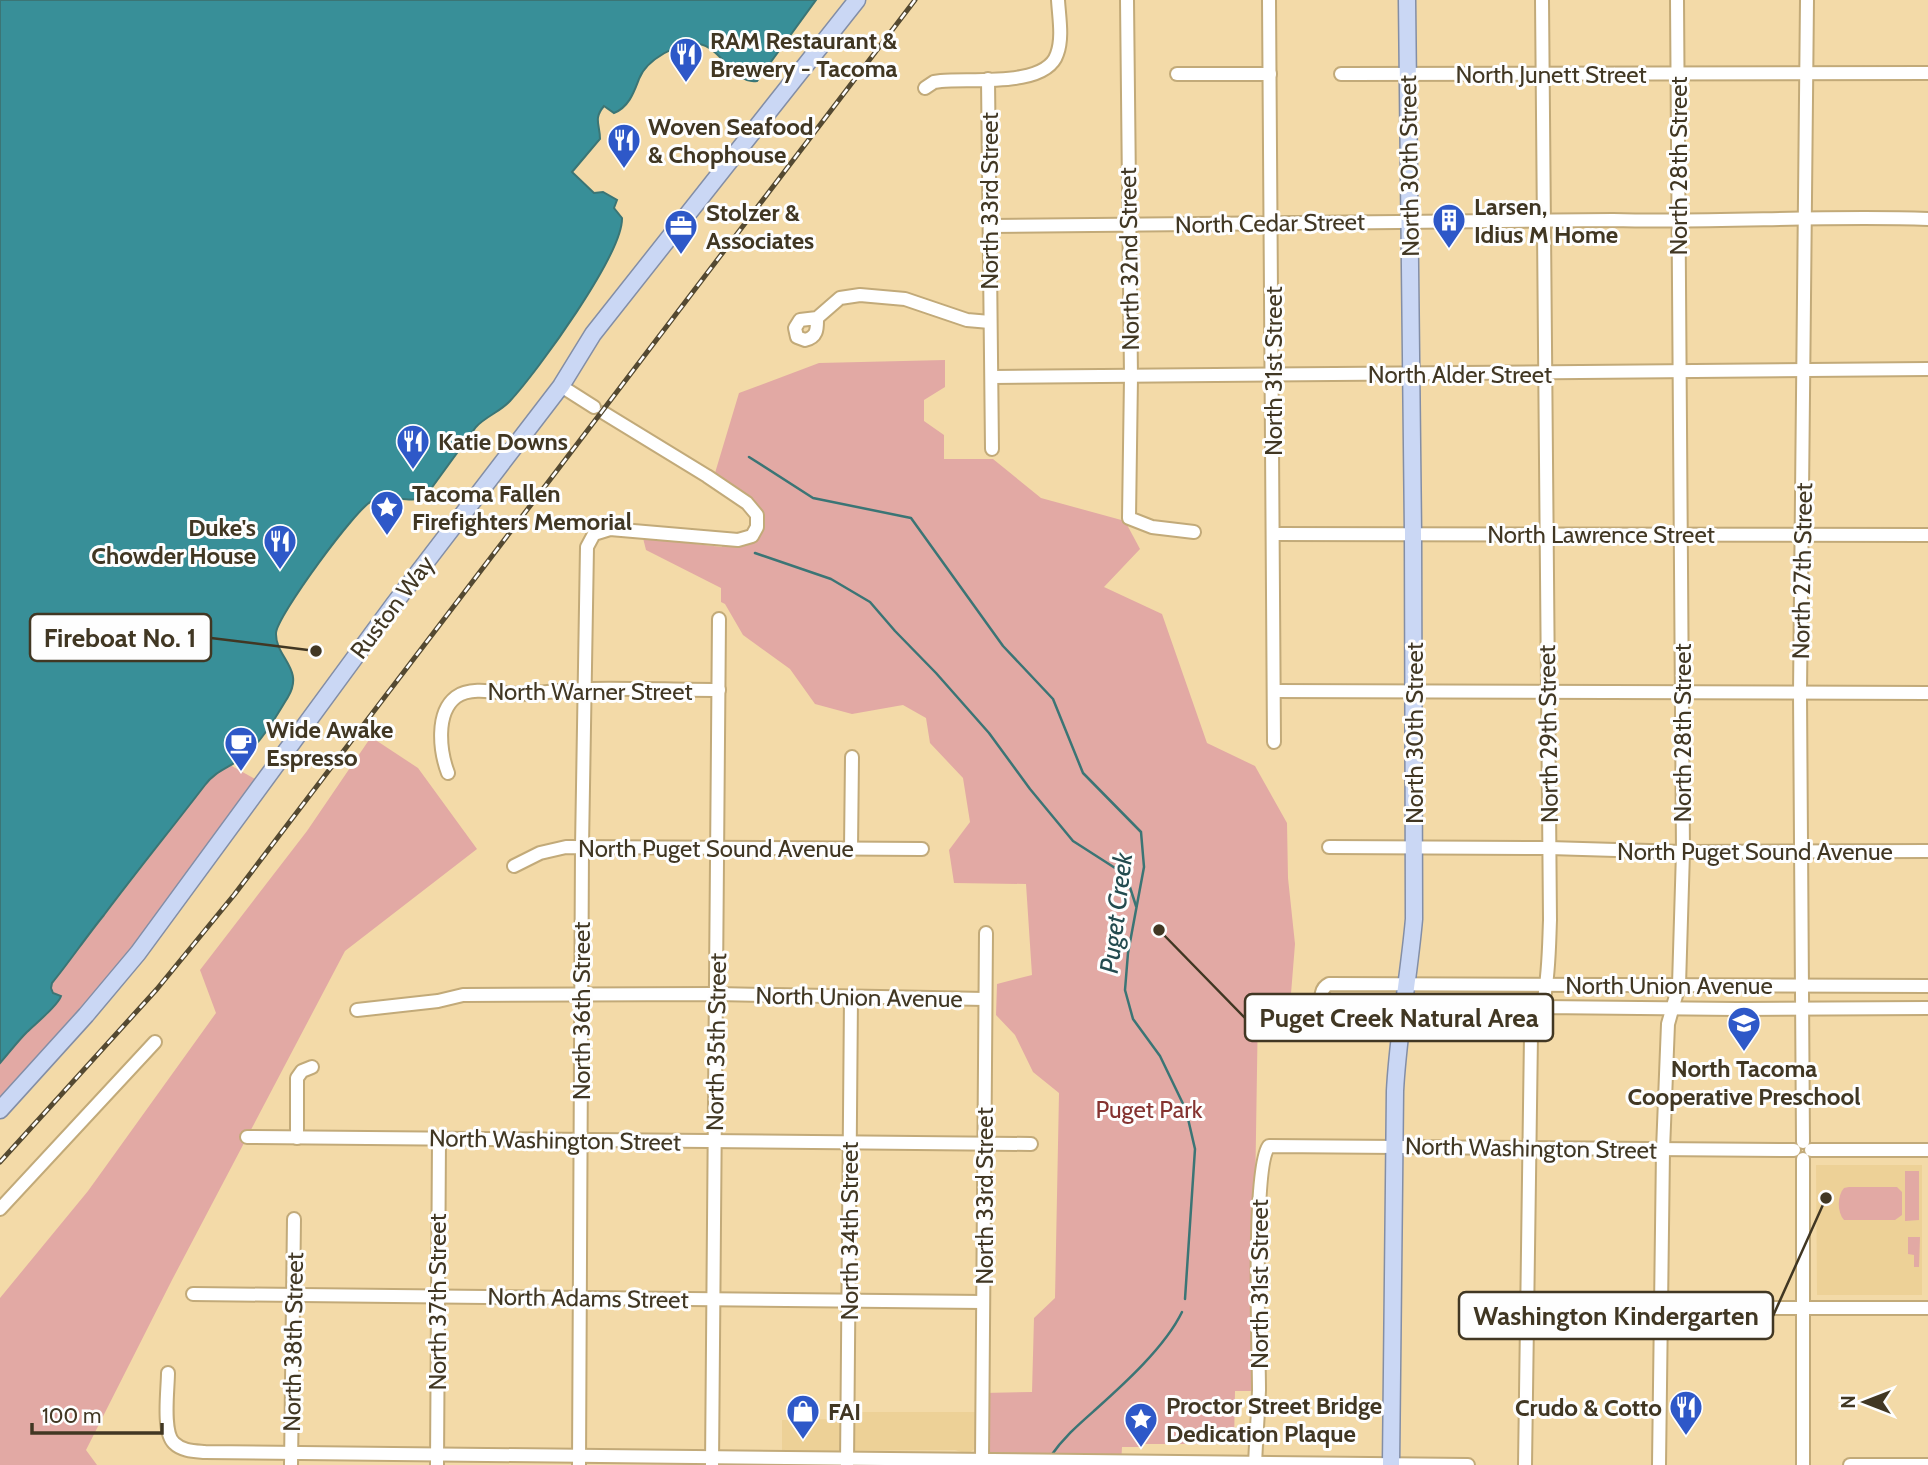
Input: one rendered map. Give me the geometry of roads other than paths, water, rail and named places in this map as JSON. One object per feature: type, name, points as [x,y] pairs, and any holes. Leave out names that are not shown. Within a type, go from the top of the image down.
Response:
[{"type":"main road","name":"Ruston Way","points":[[0,1110],[138,953],[446,534],[491,480],[561,386],[593,334],[857,0]]},
{"type":"main road","name":"North 30th Street","points":[[1391,1464],[1397,1058],[1414,919],[1412,373],[1407,0]]},
{"type":"street","points":[[925,88],[934,82],[1035,75],[1055,61],[1060,43],[1058,0]]},
{"type":"street","name":"North 32nd Street","points":[[1128,0],[1129,517],[1152,527],[1194,532]]},
{"type":"street","name":"North 31st Street","points":[[1269,0],[1274,742]]},
{"type":"street","name":"North 29th Street","points":[[1525,1465],[1531,1035],[1533,1021],[1542,1007],[1547,984],[1550,919],[1542,0]]},
{"type":"street","name":"North 28th Street","points":[[1660,1465],[1668,1024],[1679,985],[1683,852],[1677,0]]},
{"type":"street","name":"North 27th Street","points":[[1803,1465],[1800,692],[1807,0]]},
{"type":"street","name":"North Junett Street","points":[[1341,74],[1928,73]]},
{"type":"street","points":[[1177,74],[1270,74]]},
{"type":"street","name":"North 33rd Street","points":[[988,79],[992,449]]},
{"type":"street","name":"North Cedar Street","points":[[990,226],[1544,220],[1679,222],[1873,217],[1928,219]]},
{"type":"street","name":"North 33rd Street","points":[[817,318],[840,298],[870,295],[905,299],[967,320],[990,322]]},
{"type":"street","name":"North Alder Street","points":[[992,377],[1928,369]]},
{"type":"street","name":"North 36th Street","points":[[561,386],[707,476],[753,509],[757,516],[754,534],[744,540],[610,528],[591,537],[588,543],[582,848],[579,1460]]},
{"type":"street","name":"North Lawrence Street","points":[[1274,534],[1928,535]]},
{"type":"street","name":"North 35th Street","points":[[712,1461],[719,619]]},
{"type":"street","name":"North Warner Street","points":[[449,773],[442,750],[442,730],[449,707],[461,694],[517,694],[584,689],[719,690]]},
{"type":"street","points":[[1275,691],[1928,693]]},
{"type":"street","points":[[851,849],[852,757]]},
{"type":"street","name":"North Puget Sound Avenue","points":[[514,866],[548,850],[582,848],[717,846],[922,849]]},
{"type":"street","name":"North Puget Sound Avenue","points":[[1329,847],[1549,848],[1683,852],[1928,851]]},
{"type":"street","name":"North 33rd Street","points":[[986,933],[983,1302],[988,1460]]},
{"type":"street","name":"North Union Avenue","points":[[1928,986],[1329,984],[1321,995],[1323,1005],[1329,1012],[1542,1007],[1928,1008]]},
{"type":"street","name":"North Union Avenue","points":[[357,1010],[438,1001],[459,995],[985,999]]},
{"type":"street","name":"North 34th Street","points":[[847,1462],[851,996]]},
{"type":"street","points":[[0,1209],[155,1042]]},
{"type":"street","points":[[297,1138],[298,1078],[302,1070],[312,1067]]},
{"type":"street","name":"North Washington Street","points":[[247,1137],[1031,1144]]},
{"type":"street","name":"North 37th Street","points":[[436,1459],[439,1139]]},
{"type":"street","name":"North 31st Street","points":[[1255,1463],[1259,1391],[1259,1198],[1262,1158],[1269,1146]]},
{"type":"street","name":"North Washington Street","points":[[1269,1146],[1928,1150]]},
{"type":"street","name":"North 38th Street","points":[[291,1459],[294,1219]]},
{"type":"street","name":"North Adams Street","points":[[193,1294],[983,1302]]},
{"type":"street","points":[[1728,1308],[1928,1308]]},
{"type":"street","points":[[168,1373],[167,1426],[175,1445],[185,1450],[291,1459],[847,1462],[988,1460],[1468,1465]]},
{"type":"street","points":[[1850,1465],[1928,1465]]},
{"type":"water","points":[[0,0],[816,0],[757,81],[741,77],[707,47],[691,44],[664,53],[649,65],[624,107],[614,113],[604,106],[598,118],[600,139],[572,172],[594,193],[603,192],[617,200],[614,208],[622,218],[619,235],[594,284],[558,340],[523,386],[506,405],[476,427],[425,497],[372,501],[335,541],[289,606],[276,633],[293,679],[288,697],[273,721],[250,751],[213,776],[205,785],[52,983],[53,993],[61,996],[59,1000],[0,1063]]},
{"type":"waterway","name":"Puget Creek","points":[[749,457],[813,498],[911,518],[1003,646],[1053,699],[1083,773],[1141,832],[1144,867],[1128,953],[1125,990],[1133,1019],[1160,1056],[1186,1110],[1195,1149],[1185,1299]]},
{"type":"waterway","points":[[755,553],[831,579],[870,602],[989,733],[1073,841],[1126,875],[1136,906]]},
{"type":"waterway","name":"Puget Creek","points":[[1050,1457],[1071,1432],[1143,1364],[1175,1325],[1182,1312]]},
{"type":"railway","points":[[0,1162],[157,989],[234,895],[915,0]]},
{"type":"place","name":"RAM Restaurant & Brewery - Tacoma","points":[[686,84]]},
{"type":"place","name":"Woven Seafood & Chophouse","points":[[624,170]]},
{"type":"place","name":"Larsen, Idius M Home","points":[[1449,250]]},
{"type":"place","name":"Stolzer & Associates","points":[[681,256]]},
{"type":"place","name":"Katie Downs","points":[[413,471]]},
{"type":"place","name":"Tacoma Fallen Firefighters Memorial","points":[[387,537]]},
{"type":"place","name":"Duke's Chowder House","points":[[280,571]]},
{"type":"place","name":"Fireboat No. 1","points":[[316,651]]},
{"type":"place","name":"Wide Awake Espresso","points":[[241,773]]},
{"type":"place","name":"Puget Creek Natural Area","points":[[1159,930]]},
{"type":"place","name":"North Tacoma Cooperative Preschool","points":[[1744,1053]]},
{"type":"place","name":"Washington Kindergarten","points":[[1826,1198]]},
{"type":"place","name":"Crudo & Cotto","points":[[1686,1437]]},
{"type":"place","name":"FAI","points":[[803,1441]]},
{"type":"place","name":"Proctor Street Bridge Dedication Plaque","points":[[1141,1449]]},
{"type":"park label","name":"Puget Park","points":[[1149,1109]]}]
